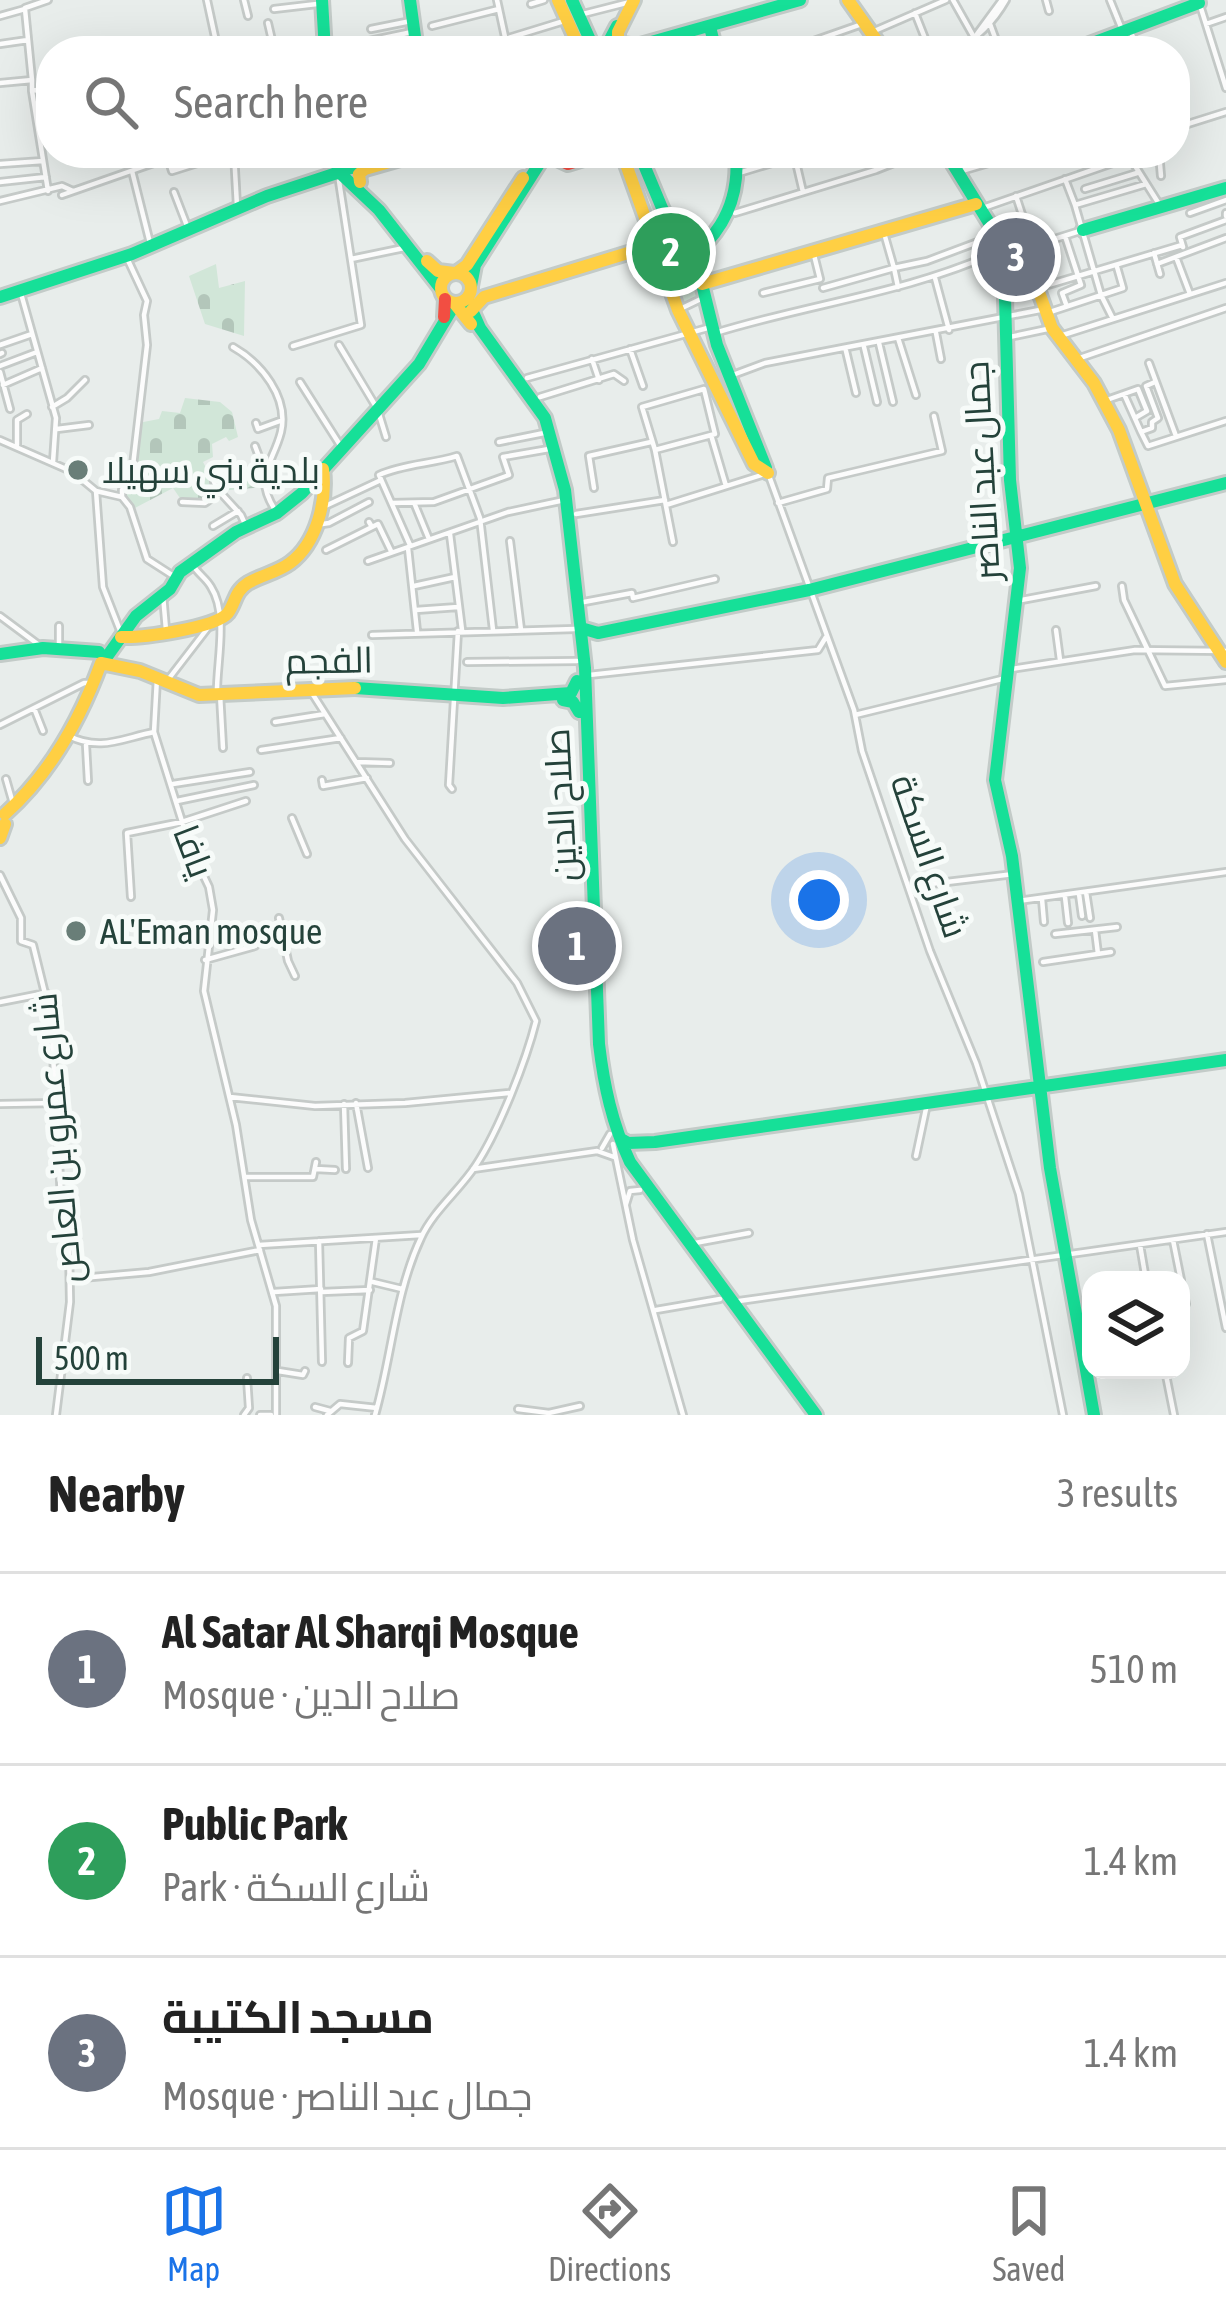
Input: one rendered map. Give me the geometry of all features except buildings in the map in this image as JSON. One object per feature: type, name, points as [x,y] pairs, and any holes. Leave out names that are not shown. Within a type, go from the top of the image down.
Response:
[{"type":"main road","points":[[558,0],[595,36]]},
{"type":"main road","points":[[572,0],[577,36]]},
{"type":"main road","points":[[709,29],[800,0]]},
{"type":"main road","points":[[672,36],[812,0]]},
{"type":"main road","points":[[318,1],[318,36]]},
{"type":"main road","points":[[411,1],[413,36]]},
{"type":"main road","points":[[411,1],[413,36]]},
{"type":"main road","points":[[615,36],[632,1]]},
{"type":"main road","points":[[853,2],[875,36]]},
{"type":"main road","points":[[1110,36],[1198,2]]},
{"type":"main road","points":[[709,29],[711,36]]},
{"type":"main road","name":"صلاح الدين","points":[[340,168],[461,300],[535,399],[555,442],[569,516],[578,628],[597,1056],[614,1143],[640,1190],[816,1415]]},
{"type":"main road","points":[[0,296],[152,247],[237,206],[354,168]]},
{"type":"main road","points":[[360,182],[359,174],[368,168]]},
{"type":"main road","points":[[533,168],[470,262],[444,279],[461,300],[474,303],[654,243]]},
{"type":"main road","points":[[5,820],[69,733],[106,656],[136,613],[169,586],[174,576],[236,532],[291,504],[419,364],[461,300],[474,268],[534,168]]},
{"type":"main road","name":"شارع السكة","points":[[628,168],[678,310],[754,464],[768,473]]},
{"type":"main road","name":"شارع السكة","points":[[645,168],[704,290],[713,330],[768,473]]},
{"type":"main road","points":[[664,274],[692,264],[733,210],[738,168]]},
{"type":"main road","points":[[692,264],[735,213],[741,168]]},
{"type":"main road","name":"جمال عبد الناصر","points":[[957,168],[1001,244],[1010,481],[1021,536],[1019,600],[995,780],[1018,901]]},
{"type":"main road","name":"صلاح الدين","points":[[341,171],[360,182],[432,266]]},
{"type":"main road","points":[[1083,230],[1226,188]]},
{"type":"main road","points":[[704,290],[813,251],[980,207]]},
{"type":"main road","points":[[679,242],[694,249],[704,245]]},
{"type":"main road","points":[[1001,244],[1028,248],[1056,332],[1104,401],[1126,444],[1175,584],[1224,654]]},
{"type":"main road","points":[[432,266],[470,262]]},
{"type":"main road","points":[[106,656],[136,616],[163,595],[174,576],[241,518],[275,510],[303,488],[415,365],[446,313],[461,300],[466,277],[432,266]]},
{"type":"main road","name":"صلاح الدين","points":[[461,300],[538,416],[548,441],[571,548]]},
{"type":"main road","points":[[106,656],[166,630],[213,623],[229,612],[240,586],[294,561],[316,526],[323,469]]},
{"type":"main road","points":[[578,628],[590,633],[608,631],[809,590],[1226,483]]},
{"type":"main road","name":"صلاح الدين","points":[[573,570],[578,628]]},
{"type":"main road","points":[[579,654],[608,631]]},
{"type":"main road","points":[[0,654],[59,650]]},
{"type":"main road","name":"الفجم","points":[[59,650],[106,656],[199,695],[308,688],[552,698]]},
{"type":"main road","name":"جمال عبد الناصر","points":[[1008,672],[1000,776],[1064,1256],[1094,1415]]},
{"type":"main road","points":[[552,698],[571,693],[580,679]]},
{"type":"main road","name":"صلاح الدين","points":[[580,679],[588,826]]},
{"type":"main road","points":[[552,698],[573,702],[579,712]]},
{"type":"main road","points":[[614,1143],[655,1142],[1226,1060]]},
{"type":"main road","points":[[630,1162],[635,1149],[655,1142]]},
{"type":"main road","name":"صلاح الدين","points":[[614,1143],[726,1300]]},
{"type":"main road","name":"صلاح الدين","points":[[788,1384],[806,1415]]},
{"type":"street","points":[[0,16],[48,0]]},
{"type":"street","points":[[207,0],[215,36]]},
{"type":"street","points":[[244,0],[248,16]]},
{"type":"street","points":[[497,0],[504,36]]},
{"type":"street","points":[[531,4],[544,0]]},
{"type":"street","points":[[843,36],[950,0],[973,36]]},
{"type":"street","points":[[977,36],[1004,0]]},
{"type":"street","points":[[978,36],[1004,0]]},
{"type":"street","points":[[1046,0],[1049,11]]},
{"type":"street","points":[[1110,0],[1129,36]]},
{"type":"street","points":[[274,9],[318,1]]},
{"type":"street","points":[[515,36],[632,1]]},
{"type":"street","points":[[1198,2],[1226,88]]},
{"type":"street","points":[[25,9],[36,117]]},
{"type":"street","points":[[432,26],[499,9]]},
{"type":"street","points":[[915,13],[924,36]]},
{"type":"street","points":[[1206,24],[1226,17]]},
{"type":"street","points":[[268,23],[270,36]]},
{"type":"street","points":[[990,24],[994,36]]},
{"type":"street","points":[[371,29],[400,36]]},
{"type":"street","points":[[0,44],[28,40]]},
{"type":"street","points":[[0,83],[32,80]]},
{"type":"street","points":[[32,92],[36,91]]},
{"type":"street","points":[[1190,123],[1226,112]]},
{"type":"street","points":[[0,164],[36,161]]},
{"type":"street","points":[[44,168],[48,191]]},
{"type":"street","points":[[62,195],[140,168]]},
{"type":"street","points":[[233,168],[237,206]]},
{"type":"street","points":[[742,172],[754,168]]},
{"type":"street","points":[[797,168],[803,192]]},
{"type":"street","points":[[735,213],[874,168]]},
{"type":"street","points":[[959,172],[972,168]]},
{"type":"street","points":[[980,207],[1093,168]]},
{"type":"street","points":[[1136,168],[1160,206]]},
{"type":"street","points":[[1160,168],[1161,176]]},
{"type":"street","points":[[132,171],[152,247]]},
{"type":"street","points":[[293,346],[361,325],[341,171]]},
{"type":"street","points":[[1084,189],[1138,173]]},
{"type":"street","points":[[0,182],[46,177]]},
{"type":"street","points":[[1065,179],[1113,319]]},
{"type":"street","points":[[1075,205],[1146,184]]},
{"type":"street","points":[[0,201],[67,186],[74,191]]},
{"type":"street","points":[[174,192],[189,230]]},
{"type":"street","points":[[1016,196],[1028,248],[1083,230]]},
{"type":"street","points":[[1190,213],[1226,200]]},
{"type":"street","points":[[642,206],[658,201]]},
{"type":"street","points":[[1185,254],[1180,237],[1226,216]]},
{"type":"street","points":[[884,233],[898,287]]},
{"type":"street","points":[[1065,236],[1082,285],[1062,292],[1067,306]]},
{"type":"street","points":[[1157,264],[1226,238]]},
{"type":"street","points":[[351,259],[406,241]]},
{"type":"street","points":[[823,288],[1001,244]]},
{"type":"street","points":[[521,380],[689,332],[935,278],[1001,244]]},
{"type":"street","points":[[1038,288],[1182,244]]},
{"type":"street","points":[[813,251],[827,302]]},
{"type":"street","points":[[1154,253],[1160,274]]},
{"type":"street","points":[[122,497],[132,474],[147,345],[147,302],[126,256]]},
{"type":"street","points":[[1176,256],[1190,294]]},
{"type":"street","points":[[730,376],[765,363],[1067,306],[1124,288],[1116,265]]},
{"type":"street","points":[[935,278],[949,330]]},
{"type":"street","points":[[764,293],[820,279]]},
{"type":"street","points":[[1006,337],[1113,319],[1226,283]]},
{"type":"street","points":[[20,290],[57,429],[53,462]]},
{"type":"street","points":[[678,310],[704,290]]},
{"type":"street","points":[[1077,359],[1226,308]]},
{"type":"street","points":[[936,333],[941,359]]},
{"type":"street","points":[[1,350],[32,334]]},
{"type":"street","points":[[898,338],[916,395]]},
{"type":"street","points":[[879,343],[892,402]]},
{"type":"street","points":[[339,345],[376,406],[386,437]]},
{"type":"street","points":[[213,526],[241,518],[214,482],[264,470],[276,448],[280,421],[271,378],[232,347]]},
{"type":"street","points":[[864,347],[877,403]]},
{"type":"street","points":[[630,349],[643,386]]},
{"type":"street","points":[[845,351],[856,393]]},
{"type":"street","points":[[10,409],[0,369],[37,352]]},
{"type":"street","points":[[592,359],[599,380]]},
{"type":"street","points":[[1149,363],[1176,436]]},
{"type":"street","points":[[3,385],[42,368]]},
{"type":"street","points":[[535,399],[614,374],[624,381]]},
{"type":"street","points":[[52,406],[85,380]]},
{"type":"street","points":[[300,382],[340,445]]},
{"type":"street","points":[[1142,432],[1158,418],[1146,386],[1155,382]]},
{"type":"street","points":[[1104,401],[1138,388],[1148,411],[1136,418]]},
{"type":"street","points":[[655,450],[715,434],[704,389],[642,406],[673,542]]},
{"type":"street","points":[[1124,394],[1148,446],[1226,421]]},
{"type":"street","points":[[17,448],[17,421],[27,414]]},
{"type":"street","points":[[778,503],[827,489],[828,478],[942,451],[934,416]]},
{"type":"street","points":[[256,423],[258,429],[280,421]]},
{"type":"street","points":[[57,429],[89,424]]},
{"type":"street","points":[[499,442],[544,433]]},
{"type":"street","points":[[711,435],[727,486]]},
{"type":"street","points":[[0,440],[53,462],[96,491],[122,497],[130,507],[147,560],[174,576]]},
{"type":"street","points":[[594,488],[589,456],[651,442]]},
{"type":"street","points":[[256,446],[266,495],[275,510]]},
{"type":"street","points":[[392,502],[434,502],[509,476],[503,457],[549,449]]},
{"type":"street","points":[[417,632],[409,545],[379,475],[457,456],[480,521],[493,630]]},
{"type":"street","points":[[569,516],[665,502],[768,473]]},
{"type":"street","name":"شارع السكة","points":[[768,473],[856,715],[862,751],[930,951],[1019,1194],[1063,1415]]},
{"type":"street","points":[[321,508],[381,480]]},
{"type":"street","points":[[0,725],[84,683],[106,656],[96,491]]},
{"type":"street","points":[[182,502],[205,503],[220,492]]},
{"type":"street","points":[[368,561],[480,521],[560,501]]},
{"type":"street","points":[[316,526],[369,502]]},
{"type":"street","points":[[415,504],[429,539]]},
{"type":"street","points":[[326,550],[378,524],[392,552]]},
{"type":"street","points":[[450,532],[460,630],[452,789]]},
{"type":"street","points":[[510,541],[521,629]]},
{"type":"street","points":[[193,564],[211,586],[223,748]]},
{"type":"street","points":[[414,586],[455,577]]},
{"type":"street","points":[[579,603],[632,593],[633,598],[715,579]]},
{"type":"street","points":[[1019,600],[1096,586]]},
{"type":"street","points":[[1122,586],[1124,600],[1165,686],[1226,680]]},
{"type":"street","points":[[163,595],[166,630]]},
{"type":"street","points":[[416,610],[459,607]]},
{"type":"street","points":[[0,616],[43,648]]},
{"type":"street","points":[[162,680],[213,623]]},
{"type":"street","points":[[59,626],[59,650]]},
{"type":"street","points":[[372,635],[578,628]]},
{"type":"street","points":[[1056,631],[1060,661]]},
{"type":"street","points":[[580,679],[818,650],[826,637]]},
{"type":"street","points":[[856,715],[1060,661],[1150,650],[1224,654]]},
{"type":"street","points":[[467,662],[579,654]]},
{"type":"street","name":"يافا","points":[[162,680],[154,732],[182,822],[209,887],[213,910],[204,991],[259,1248],[274,1292],[278,1371],[274,1415]]},
{"type":"street","points":[[308,688],[405,839],[518,983],[536,1021],[491,1138],[422,1235],[402,1289],[388,1374],[376,1412],[340,1404],[329,1413],[315,1407]]},
{"type":"street","points":[[34,707],[43,731]]},
{"type":"street","points":[[275,722],[325,714]]},
{"type":"street","points":[[69,733],[86,745],[103,745],[154,732]]},
{"type":"street","points":[[261,749],[341,737]]},
{"type":"street","points":[[86,745],[88,781]]},
{"type":"street","points":[[357,762],[390,763]]},
{"type":"street","points":[[172,784],[250,772]]},
{"type":"street","points":[[322,779],[323,786],[367,778]]},
{"type":"street","points":[[5,820],[6,779]]},
{"type":"street","points":[[177,801],[254,785]]},
{"type":"street","points":[[131,898],[127,833],[182,822],[246,801]]},
{"type":"street","points":[[292,818],[307,854]]},
{"type":"street","points":[[1018,901],[1226,872]]},
{"type":"street","points":[[910,886],[1014,874]]},
{"type":"street","name":"شارع عمرو بن العاص","points":[[0,875],[21,918],[21,941],[33,945],[46,993],[58,1103],[70,1279],[56,1415]]},
{"type":"street","points":[[1083,893],[1086,917]]},
{"type":"street","points":[[1065,897],[1068,923]]},
{"type":"street","points":[[1042,899],[1045,922]]},
{"type":"street","points":[[278,918],[295,976]]},
{"type":"street","points":[[1055,934],[1117,927]]},
{"type":"street","points":[[1095,930],[1098,955]]},
{"type":"street","points":[[205,960],[255,946]]},
{"type":"street","points":[[1043,962],[1111,952]]},
{"type":"street","points":[[0,1002],[46,993]]},
{"type":"street","points":[[230,1096],[315,1106],[508,1093]]},
{"type":"street","points":[[356,1102],[368,1168]]},
{"type":"street","points":[[0,1104],[58,1103]]},
{"type":"street","points":[[344,1104],[346,1169]]},
{"type":"street","points":[[916,1156],[928,1104]]},
{"type":"street","points":[[597,1151],[607,1142],[614,1143]]},
{"type":"street","points":[[473,1169],[608,1152],[614,1143]]},
{"type":"street","points":[[614,1143],[626,1210],[683,1415]]},
{"type":"street","points":[[245,1177],[313,1177],[316,1165],[334,1170]]},
{"type":"street","points":[[626,1210],[629,1193],[640,1190]]},
{"type":"street","points":[[656,1310],[1226,1232]]},
{"type":"street","points":[[690,1244],[749,1233]]},
{"type":"street","points":[[1207,1234],[1226,1328]]},
{"type":"street","points":[[70,1279],[149,1272],[259,1248],[422,1235]]},
{"type":"street","points":[[348,1363],[349,1338],[363,1331],[376,1238]]},
{"type":"street","points":[[1173,1240],[1179,1271]]},
{"type":"street","points":[[319,1241],[322,1362]]},
{"type":"street","points":[[1140,1245],[1144,1271]]},
{"type":"street","points":[[274,1292],[370,1286],[402,1289]]},
{"type":"street","points":[[278,1371],[303,1375],[305,1371]]},
{"type":"street","points":[[244,1415],[249,1408],[248,1378]]},
{"type":"street","points":[[1167,1379],[1174,1415]]},
{"type":"street","points":[[518,1409],[549,1414],[580,1406]]},
{"type":"street","points":[[260,1415],[274,1415]]},
{"type":"green space","points":[[657,203],[695,273],[702,296],[679,306],[644,208]]},
{"type":"green space","points":[[216,264],[219,288],[245,281],[244,336],[205,324],[189,276]]},
{"type":"green space","points":[[185,398],[220,402],[232,412],[238,437],[212,444],[213,457],[203,462],[214,483],[262,473],[263,487],[219,491],[203,503],[182,501],[173,488],[133,509],[123,494],[134,475],[138,423],[159,419],[162,411],[180,413]]},
{"type":"traffic: fast","points":[[322,0],[324,36]]},
{"type":"traffic: fast","points":[[410,0],[415,36]]},
{"type":"traffic: fast","points":[[572,0],[588,36]]},
{"type":"traffic: fast","points":[[672,36],[800,0]]},
{"type":"traffic: fast","points":[[1111,36],[1199,3]]},
{"type":"traffic: fast","points":[[612,36],[617,26]]},
{"type":"traffic: fast","points":[[710,27],[712,36]]},
{"type":"traffic: fast","points":[[338,168],[379,210],[441,289]]},
{"type":"traffic: fast","points":[[347,169],[352,168]]},
{"type":"traffic: fast","points":[[471,286],[475,265],[536,168]]},
{"type":"traffic: fast","points":[[645,168],[702,284],[717,345],[766,468]]},
{"type":"traffic: fast","points":[[664,274],[697,252],[720,225],[734,192],[736,168]]},
{"type":"traffic: fast","points":[[955,168],[991,226],[1004,261],[1010,480],[1020,568],[995,780],[1012,856],[1050,1168],[1094,1415]]},
{"type":"traffic: fast","points":[[0,297],[132,254],[267,196],[340,172]]},
{"type":"traffic: fast","points":[[1083,230],[1226,188]]},
{"type":"traffic: fast","points":[[467,299],[480,328],[545,418],[565,490],[585,668],[599,1044],[614,1119],[630,1162],[816,1415]]},
{"type":"traffic: fast","points":[[106,658],[136,616],[170,589],[180,572],[302,493],[419,364],[455,304]]},
{"type":"traffic: fast","points":[[581,628],[598,633],[809,590],[1226,483]]},
{"type":"traffic: fast","points":[[0,654],[43,648],[99,652]]},
{"type":"traffic: fast","points":[[355,688],[503,698],[571,693],[577,681]]},
{"type":"traffic: fast","points":[[563,700],[573,702],[579,712]]},
{"type":"traffic: fast","points":[[621,1139],[655,1142],[1226,1060]]},
{"type":"traffic: slow","points":[[558,0],[574,36]]},
{"type":"traffic: slow","points":[[618,36],[634,0]]},
{"type":"traffic: slow","points":[[848,0],[873,36]]},
{"type":"traffic: slow","points":[[360,182],[359,174],[368,168]]},
{"type":"traffic: slow","points":[[627,168],[678,310],[754,464],[768,473]]},
{"type":"traffic: slow","points":[[456,273],[467,265],[523,178]]},
{"type":"traffic: slow","points":[[702,284],[976,204]]},
{"type":"traffic: slow","points":[[471,311],[484,297],[654,245]]},
{"type":"traffic: slow","points":[[1002,249],[1023,248],[1052,328],[1094,383],[1119,430],[1175,584],[1226,662]]},
{"type":"traffic: slow","points":[[427,261],[438,271],[454,273]]},
{"type":"traffic: slow","points":[[456,273],[467,277],[471,288],[467,299],[456,303],[445,299],[441,288],[445,277],[456,273]]},
{"type":"traffic: slow","points":[[455,304],[471,324]]},
{"type":"traffic: slow","points":[[121,637],[178,631],[221,618],[243,586],[290,563],[307,544],[318,520],[323,469]]},
{"type":"traffic: slow","points":[[5,814],[62,744],[101,663],[140,671],[199,695],[355,688]]},
{"type":"traffic: slow","points":[[0,838],[5,824]]},
{"type":"traffic: jam","points":[[444,317],[445,299]]},
{"type":"place","name":"Public Park","points":[[671,252]]},
{"type":"place","name":"مسجد الكتيبة","points":[[1016,257]]},
{"type":"place","name":"بلدية بني سهيلا","points":[[78,470]]},
{"type":"place","name":"AL'Eman mosque","points":[[76,931]]},
{"type":"place","name":"Al Satar Al Sharqi Mosque","points":[[577,946]]}]
